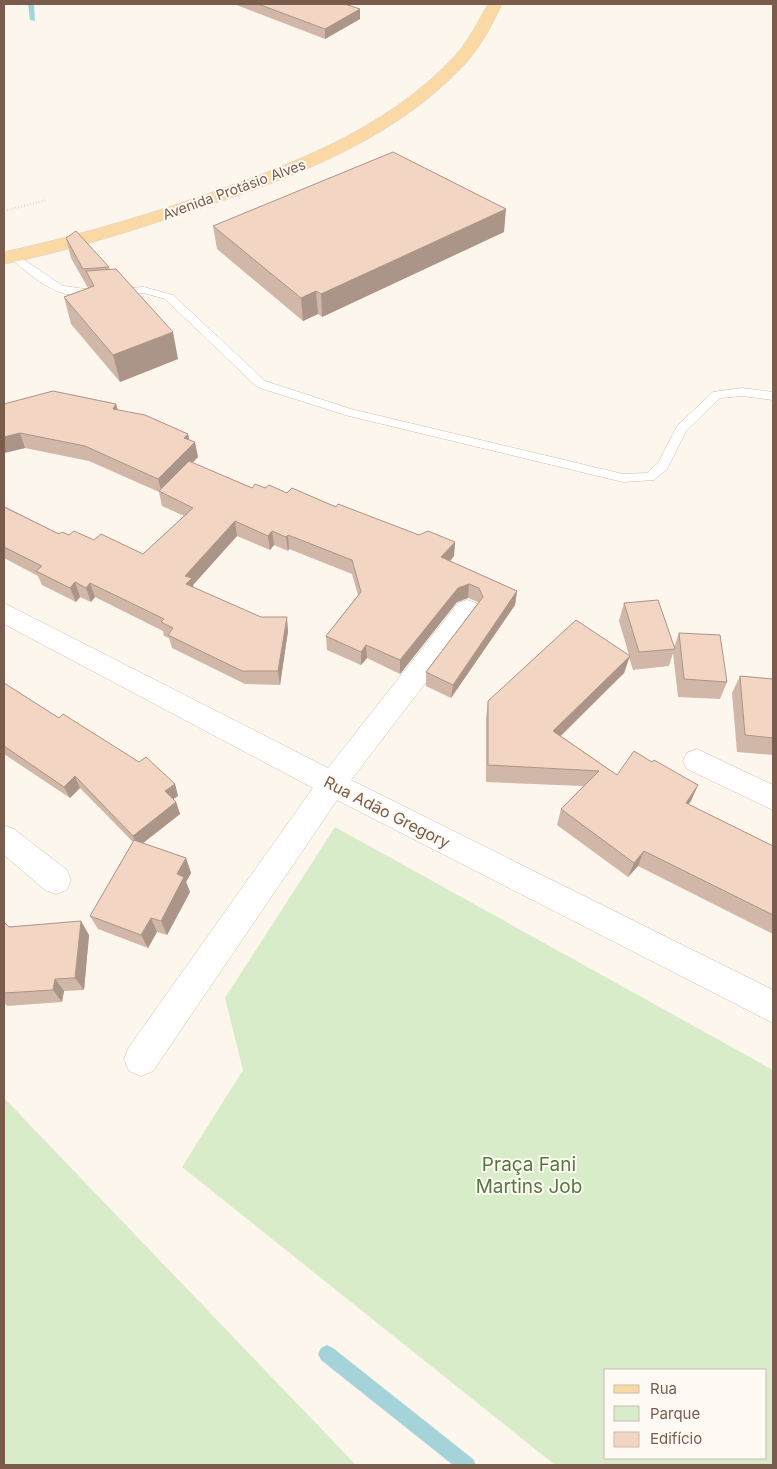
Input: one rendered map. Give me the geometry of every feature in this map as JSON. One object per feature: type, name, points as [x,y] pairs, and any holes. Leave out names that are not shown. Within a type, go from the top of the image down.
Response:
[{"type":"main road","name":"Avenida Protásio Alves","points":[[9,257],[152,219],[272,178],[354,142],[414,103],[460,60],[496,4]]},
{"type":"street","points":[[141,1059],[332,784],[467,610]]},
{"type":"street","name":"Rua Adão Gregory","points":[[4,613],[332,784],[773,1006]]},
{"type":"street","points":[[697,761],[773,798]]},
{"type":"street","points":[[4,838],[56,880]]},
{"type":"lane","points":[[9,257],[56,289],[77,294],[144,290],[169,297],[261,384],[348,412],[623,478],[650,477],[663,466],[681,429],[718,395],[742,392],[773,396]]},
{"type":"path","points":[[4,211],[47,200]]},
{"type":"green space","name":"Praça Fani Martins Job","points":[[335,827],[773,1070],[773,1465],[555,1465],[182,1167],[243,1070],[225,998]]},
{"type":"green space","points":[[4,1098],[356,1465],[4,1465]]},
{"type":"building","points":[[258,4],[345,4],[360,9],[325,29]]},
{"type":"building","points":[[393,152],[506,209],[321,294],[316,291],[301,298],[213,226]]},
{"type":"building","points":[[76,231],[109,267],[83,269],[66,238]]},
{"type":"building","points":[[116,269],[173,332],[113,355],[64,297],[94,286],[86,271]]},
{"type":"building","points":[[53,391],[116,404],[113,409],[145,415],[188,434],[184,438],[195,442],[158,479],[85,446],[20,433],[4,437],[4,404]]},
{"type":"building","points":[[189,461],[252,488],[255,484],[265,488],[269,485],[287,493],[292,488],[336,507],[338,504],[419,535],[428,531],[455,542],[441,557],[517,591],[453,685],[426,672],[483,597],[479,588],[469,584],[458,588],[400,660],[366,645],[361,652],[326,636],[361,592],[352,560],[288,535],[286,537],[272,531],[268,536],[235,521],[185,576],[192,578],[186,584],[261,617],[287,617],[278,671],[242,671],[168,635],[173,628],[161,622],[164,619],[90,583],[86,588],[75,582],[70,588],[36,571],[42,566],[4,547],[4,507],[59,534],[62,532],[69,535],[74,531],[94,540],[101,534],[143,554],[193,508],[159,491]]},
{"type":"building","points":[[658,600],[675,649],[639,652],[624,603]]},
{"type":"building","points":[[576,620],[630,656],[553,731],[617,775],[634,751],[652,762],[654,760],[698,785],[686,803],[773,846],[773,915],[644,851],[634,863],[561,809],[599,771],[488,765],[488,701]]},
{"type":"building","points":[[679,633],[720,635],[727,682],[684,679]]},
{"type":"building","points":[[740,676],[773,679],[773,738],[745,735]]},
{"type":"building","points":[[4,683],[59,718],[63,714],[139,762],[146,757],[175,784],[165,791],[176,802],[133,836],[75,776],[64,787],[4,746]]},
{"type":"building","points":[[134,840],[186,858],[177,874],[184,877],[161,921],[151,918],[141,935],[90,916]]},
{"type":"building","points":[[81,921],[75,978],[55,979],[53,990],[4,993],[4,922],[9,927]]},
{"type":"waterway","points":[[31,4],[33,20]]},
{"type":"waterway","points":[[327,1354],[467,1465]]}]
